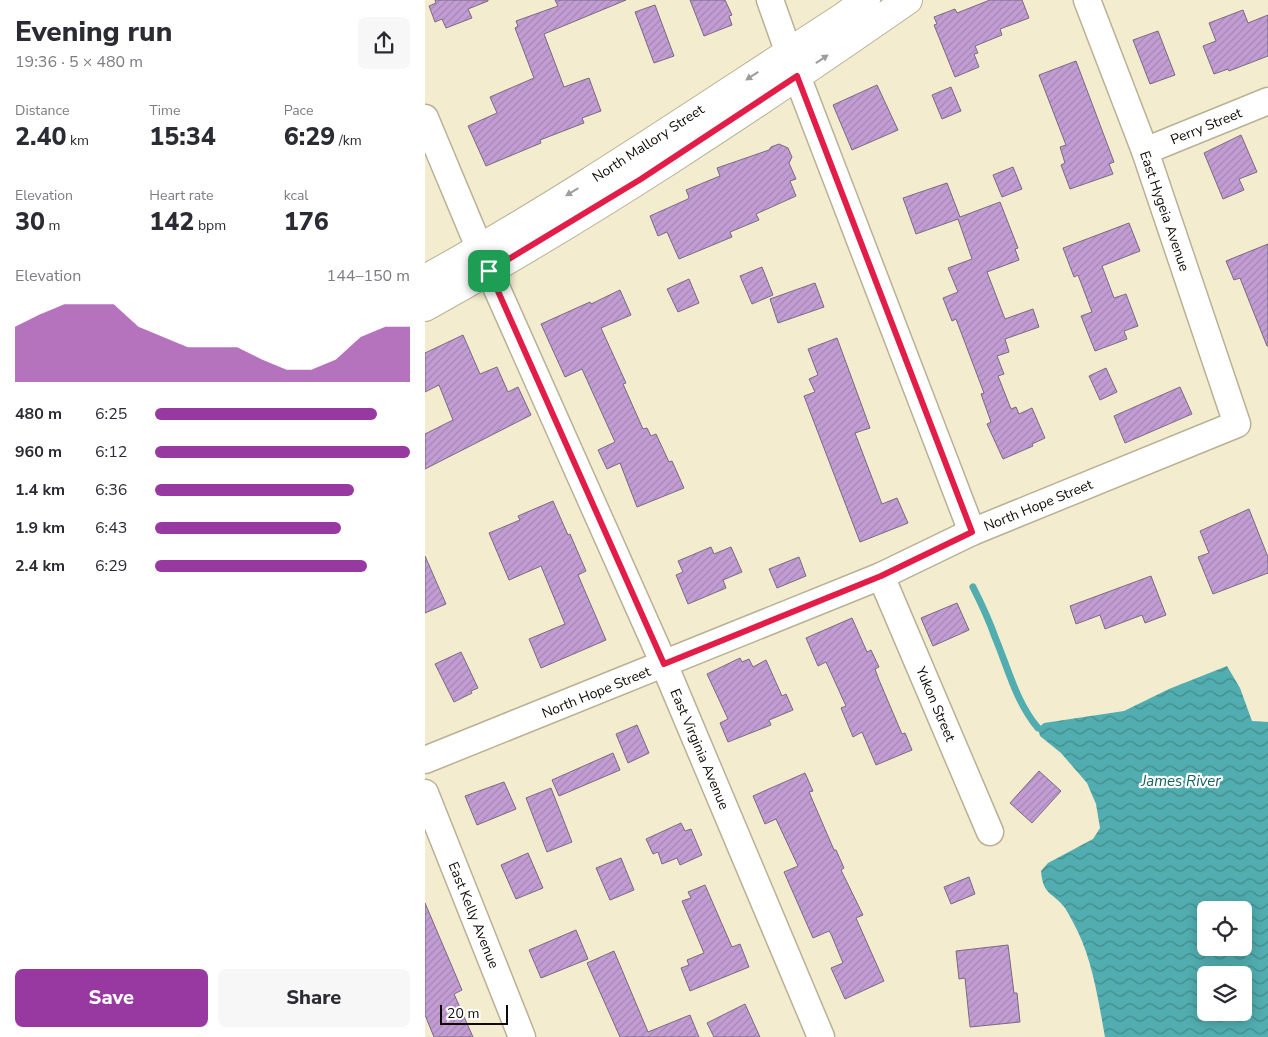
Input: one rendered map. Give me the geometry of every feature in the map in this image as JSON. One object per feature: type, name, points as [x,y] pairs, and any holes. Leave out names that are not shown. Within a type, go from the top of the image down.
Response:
[{"type":"main road","name":"North Mallory Street","points":[[425,279],[485,260],[641,179],[793,64],[865,0]]},
{"type":"main road","name":"North Mallory Street","points":[[793,64],[908,0]]},
{"type":"main road","name":"North Mallory Street","points":[[425,308],[485,260]]},
{"type":"street","points":[[770,0],[972,532]]},
{"type":"street","name":"East Hygeia Avenue","points":[[1087,0],[1145,151],[1237,424]]},
{"type":"street","name":"Perry Street","points":[[1145,151],[1268,101]]},
{"type":"street","name":"East Virginia Avenue","points":[[425,118],[485,260],[664,664],[821,1037]]},
{"type":"street","name":"North Hope Street","points":[[425,760],[881,576],[972,532],[1237,424]]},
{"type":"street","name":"Yukon Street","points":[[881,576],[990,832]]},
{"type":"street","name":"East Kelly Avenue","points":[[425,793],[522,1037]]},
{"type":"water","name":"James River","points":[[1227,666],[1240,688],[1252,721],[1268,722],[1268,1037],[1105,1037],[1095,984],[1083,944],[1065,908],[1046,889],[1041,871],[1048,863],[1093,839],[1100,828],[1096,804],[1087,783],[1061,753],[1040,736],[1038,728],[1044,723],[1124,711],[1169,689]]},
{"type":"building","points":[[435,0],[488,1],[468,9],[472,18],[446,28],[442,19],[435,22],[429,6],[436,3]]},
{"type":"building","points":[[555,0],[626,0],[544,34],[564,87],[589,78],[601,111],[582,118],[584,123],[540,140],[541,143],[486,166],[468,126],[497,113],[490,97],[534,78],[515,28],[518,26],[516,21],[558,6]]},
{"type":"building","points":[[690,0],[725,0],[732,15],[729,16],[732,25],[704,36]]},
{"type":"building","points":[[990,0],[1022,0],[1029,18],[1000,29],[1002,35],[975,46],[978,53],[974,54],[979,67],[955,77],[934,25],[937,24],[934,17],[955,9],[957,13]]},
{"type":"building","points":[[655,5],[674,56],[654,63],[635,12]]},
{"type":"building","points":[[1243,10],[1248,23],[1268,15],[1268,56],[1229,71],[1228,69],[1214,74],[1203,46],[1216,41],[1209,23]]},
{"type":"building","points":[[1158,31],[1175,75],[1150,84],[1133,40]]},
{"type":"building","points":[[1076,61],[1114,162],[1109,164],[1113,174],[1070,189],[1061,165],[1065,163],[1060,147],[1066,145],[1039,75]]},
{"type":"building","points":[[877,85],[898,130],[852,150],[833,105]]},
{"type":"building","points":[[951,87],[961,111],[942,119],[932,95]]},
{"type":"building","points":[[1241,135],[1257,172],[1239,179],[1244,190],[1223,199],[1204,153]]},
{"type":"building","points":[[779,144],[788,148],[792,157],[789,163],[796,179],[790,181],[796,196],[756,214],[759,220],[730,232],[732,237],[679,259],[667,232],[658,236],[650,216],[688,199],[686,190],[720,176],[717,168],[769,150],[771,147]]},
{"type":"building","points":[[1013,167],[1022,189],[1002,197],[993,175]]},
{"type":"building","points":[[947,183],[960,217],[1000,202],[1018,248],[1015,249],[1019,260],[987,272],[1005,319],[1033,309],[1039,327],[1005,339],[1009,352],[997,356],[1004,374],[998,376],[1011,409],[1016,407],[1019,414],[1032,408],[1045,438],[1032,444],[1033,446],[1003,459],[987,424],[991,422],[981,394],[984,393],[956,319],[952,321],[943,298],[958,292],[948,268],[972,259],[958,219],[916,234],[903,198]]},
{"type":"building","points":[[1129,223],[1140,251],[1102,266],[1114,298],[1126,294],[1138,326],[1124,331],[1127,339],[1095,351],[1081,316],[1092,312],[1078,275],[1074,277],[1063,248]]},
{"type":"building","points":[[1268,244],[1267,346],[1240,278],[1234,280],[1226,261]]},
{"type":"building","points":[[762,267],[773,295],[752,304],[740,276]]},
{"type":"building","points":[[689,279],[699,303],[678,312],[667,289]]},
{"type":"building","points":[[815,283],[824,307],[778,323],[770,299]]},
{"type":"building","points":[[620,290],[631,315],[601,328],[626,383],[623,384],[643,429],[647,428],[651,436],[656,434],[669,462],[672,461],[684,488],[637,507],[620,463],[607,469],[598,450],[615,442],[582,369],[565,377],[541,324]]},
{"type":"building","points":[[463,335],[480,374],[497,367],[508,392],[518,387],[531,415],[425,469],[425,434],[453,420],[439,385],[425,392],[425,353]]},
{"type":"building","points":[[837,338],[870,428],[855,433],[882,504],[897,498],[908,523],[860,542],[804,396],[815,392],[809,379],[818,375],[808,349]]},
{"type":"building","points":[[1106,368],[1117,392],[1100,400],[1089,376]]},
{"type":"building","points":[[1180,387],[1192,414],[1125,443],[1114,416]]},
{"type":"building","points":[[553,501],[586,571],[578,575],[606,640],[541,668],[529,639],[565,624],[541,566],[509,580],[489,533],[520,520],[518,516]]},
{"type":"building","points":[[1249,509],[1268,557],[1268,573],[1213,594],[1198,557],[1209,553],[1200,531]]},
{"type":"building","points":[[711,547],[714,554],[731,547],[742,572],[723,580],[726,588],[688,604],[676,575],[683,572],[678,561]]},
{"type":"building","points":[[425,556],[446,604],[425,613]]},
{"type":"building","points":[[799,557],[806,576],[777,588],[769,569]]},
{"type":"building","points":[[1151,576],[1166,615],[1145,623],[1142,615],[1105,629],[1100,615],[1076,624],[1070,606]]},
{"type":"building","points":[[957,603],[969,630],[933,646],[921,618]]},
{"type":"building","points":[[852,618],[867,652],[871,650],[879,667],[875,669],[879,680],[902,734],[905,733],[912,750],[876,765],[862,732],[853,737],[841,708],[846,706],[826,662],[818,666],[806,638]]},
{"type":"building","points":[[461,652],[478,688],[454,702],[435,664]]},
{"type":"building","points":[[740,658],[742,662],[749,659],[753,667],[766,660],[782,696],[786,694],[793,710],[769,720],[771,725],[728,742],[720,723],[728,719],[707,674]]},
{"type":"building","points":[[637,725],[649,753],[628,763],[616,734]]},
{"type":"building","points":[[613,753],[620,770],[559,796],[552,780]]},
{"type":"building","points":[[1039,771],[1061,791],[1032,823],[1010,803]]},
{"type":"building","points":[[805,773],[813,791],[809,792],[834,850],[836,850],[844,868],[841,870],[863,915],[856,918],[884,981],[845,999],[831,968],[843,963],[831,934],[829,931],[813,938],[784,872],[798,866],[776,819],[765,824],[753,796]]},
{"type":"building","points":[[504,782],[516,809],[477,825],[465,796]]},
{"type":"building","points":[[551,788],[572,842],[547,852],[526,798]]},
{"type":"building","points":[[681,823],[685,831],[691,829],[702,855],[680,865],[677,858],[662,864],[658,852],[653,854],[646,839]]},
{"type":"building","points":[[528,853],[543,888],[516,899],[501,865]]},
{"type":"building","points":[[621,858],[634,890],[610,900],[596,868]]},
{"type":"building","points":[[969,877],[975,894],[951,904],[944,887]]},
{"type":"building","points":[[705,885],[732,947],[740,944],[749,967],[690,991],[681,968],[689,965],[687,960],[704,953],[682,901],[691,898],[688,892]]},
{"type":"building","points":[[425,903],[462,990],[454,994],[473,1037],[434,1037],[425,1015]]},
{"type":"building","points":[[576,930],[588,959],[541,978],[529,950]]},
{"type":"building","points":[[1008,945],[1014,993],[1017,993],[1020,1022],[970,1027],[965,978],[959,979],[956,951]]},
{"type":"building","points":[[614,951],[648,1032],[690,1015],[699,1037],[620,1037],[587,963]]},
{"type":"building","points":[[745,1004],[760,1037],[714,1037],[707,1023]]},
{"type":"waterway","points":[[973,587],[990,624],[1018,696],[1038,728]]},
{"type":"route","points":[[797,76],[972,532],[881,576],[664,664],[489,271],[641,179],[797,76]]}]
